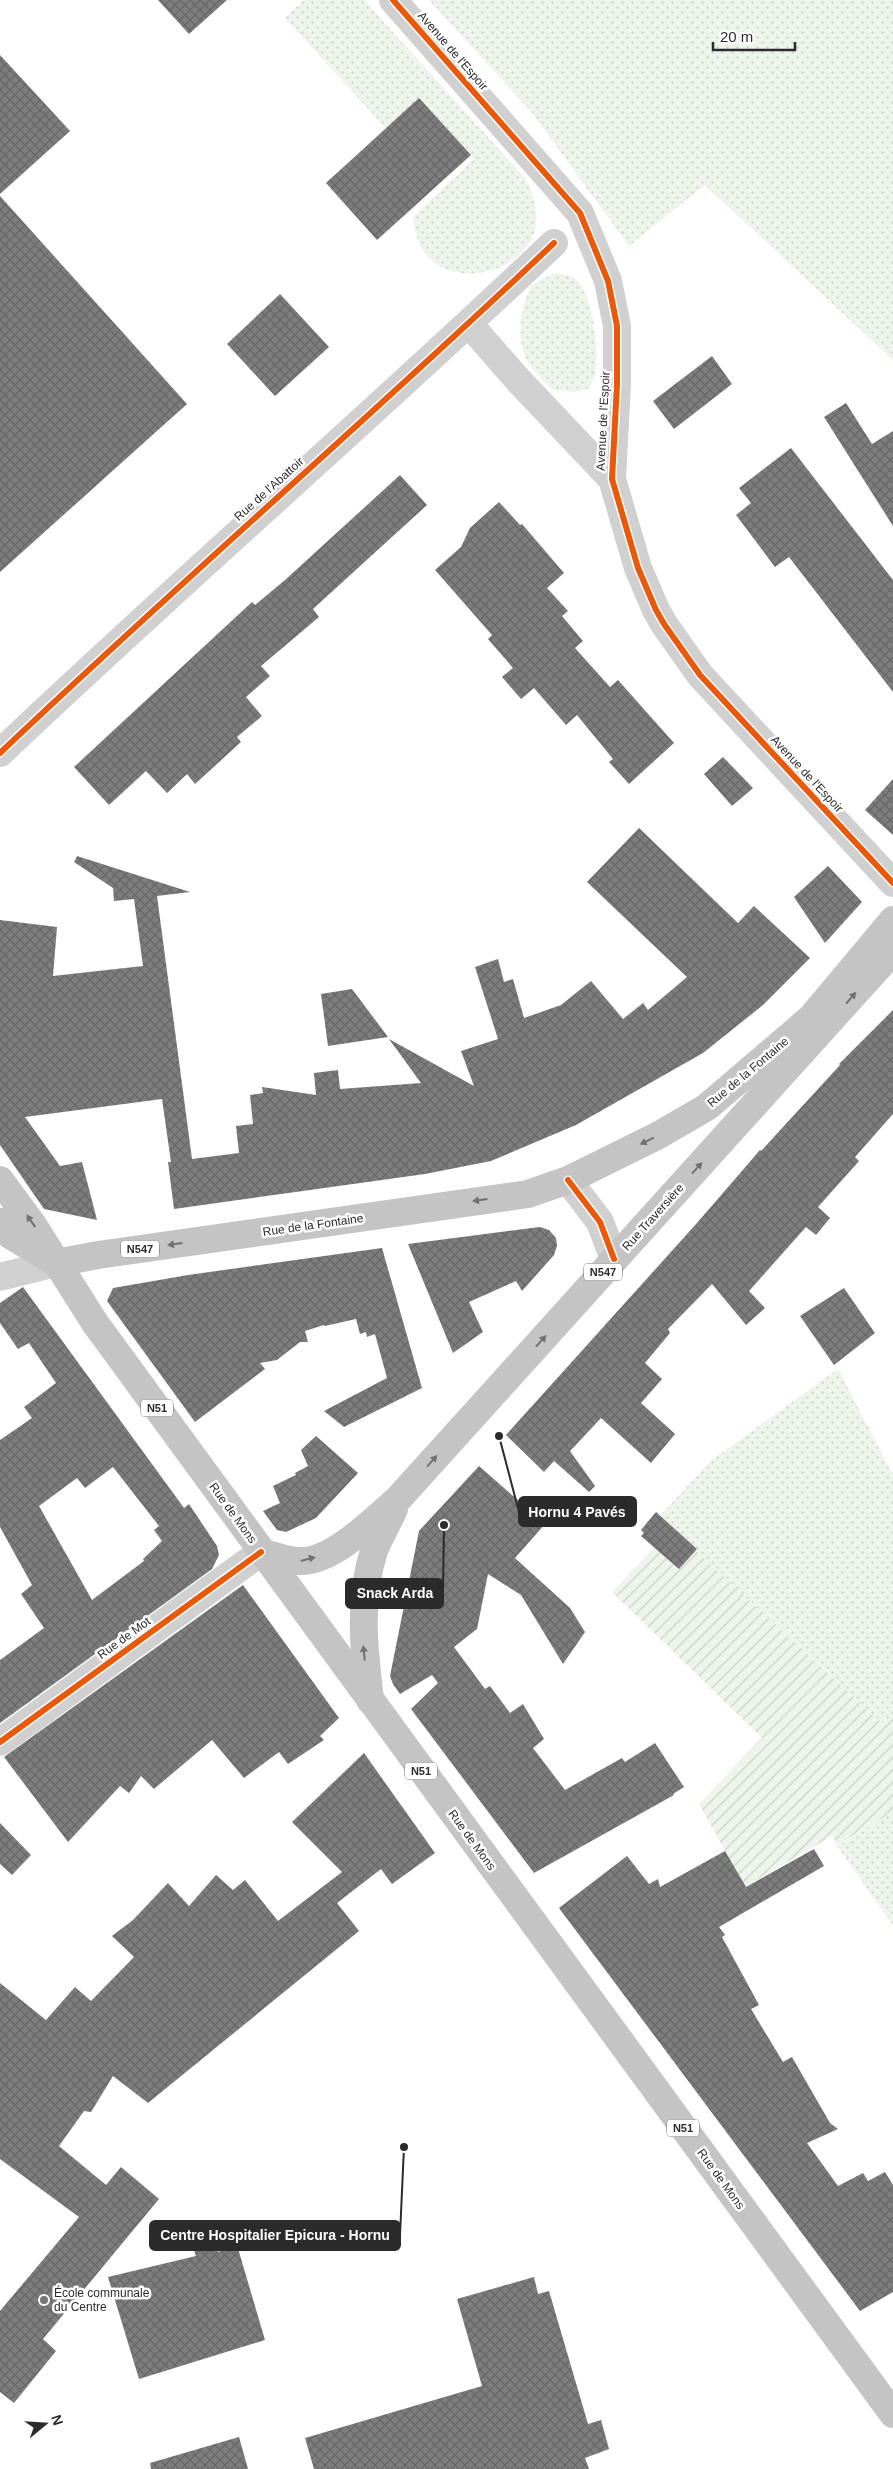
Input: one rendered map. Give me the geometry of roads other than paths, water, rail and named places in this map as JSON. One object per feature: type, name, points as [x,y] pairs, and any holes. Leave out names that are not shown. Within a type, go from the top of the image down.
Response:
[{"type":"main road","name":"Rue de la Fontaine","points":[[56,1263],[108,1253],[528,1194],[568,1180],[659,1135],[707,1107],[811,1018],[893,920]]},
{"type":"main road","name":"Rue de la Fontaine","points":[[807,1048],[893,951]]},
{"type":"main road","name":"Rue Traversière","points":[[261,1552],[300,1562],[326,1554],[355,1537],[400,1498],[614,1259],[807,1048]]},
{"type":"main road","name":"N51","points":[[0,1180],[34,1225],[56,1263]]},
{"type":"main road","name":"N51","points":[[0,1222],[10,1235],[56,1263]]},
{"type":"main road","name":"Rue de Mons","points":[[56,1263],[95,1323],[261,1552],[893,2414]]},
{"type":"main road","name":"Rue Traversière","points":[[370,1701],[364,1645],[363,1597],[374,1551],[400,1498]]},
{"type":"street","name":"Avenue de l'Espoir","points":[[393,0],[580,213],[593,241],[608,281],[616,326],[617,384],[612,479],[638,568],[664,624],[700,675],[893,883]]},
{"type":"street","name":"Rue de l'Abattoir","points":[[0,752],[188,577],[469,324],[554,243]]},
{"type":"street","points":[[469,324],[519,381],[612,479]]},
{"type":"street","points":[[568,1180],[600,1222],[614,1259]]},
{"type":"street","points":[[0,1277],[56,1263]]},
{"type":"street","name":"Rue de Mot","points":[[0,1742],[261,1552]]},
{"type":"place","name":"Hornu 4 Pavés","points":[[499,1436]]},
{"type":"place","name":"Snack Arda","points":[[444,1525]]},
{"type":"place","name":"Centre Hospitalier Epicura - Hornu","points":[[404,2147]]},
{"type":"place","name":"École communale du Centre","points":[[44,2300]]}]
